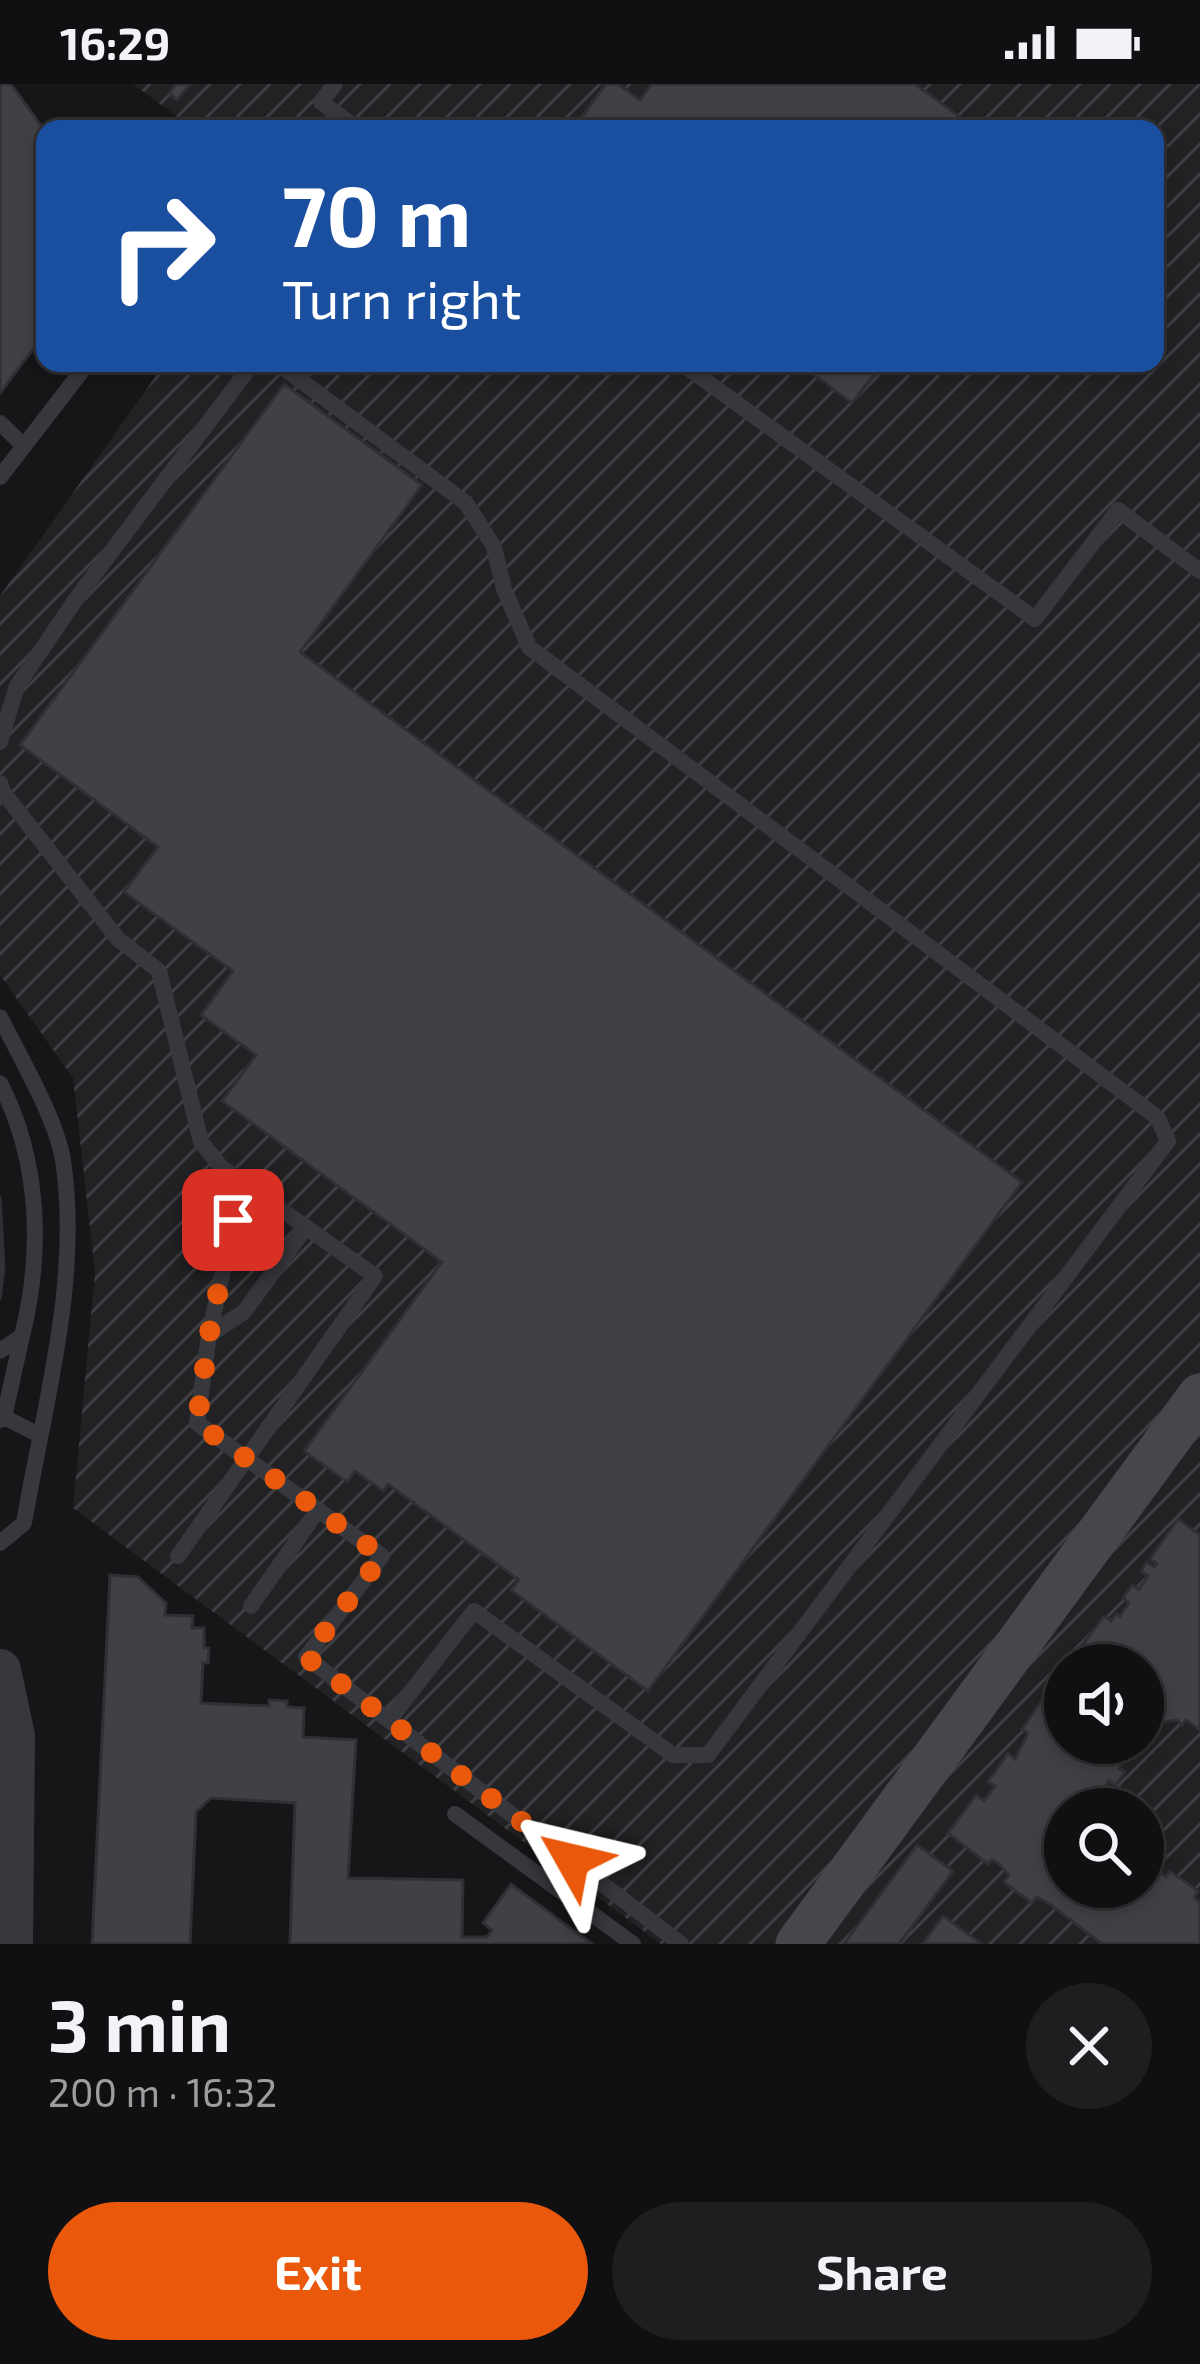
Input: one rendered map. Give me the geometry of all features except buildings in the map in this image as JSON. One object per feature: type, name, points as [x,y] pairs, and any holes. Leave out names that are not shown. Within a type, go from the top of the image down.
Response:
[{"type":"main road","points":[[798,1944],[1200,1396]]},
{"type":"street","points":[[0,1670],[14,1736],[7,1897],[12,1944]]},
{"type":"lane","points":[[334,84],[321,102],[346,120]]},
{"type":"lane","points":[[0,477],[81,372]]},
{"type":"lane","points":[[0,742],[17,686],[76,599],[246,372]]},
{"type":"lane","points":[[289,372],[466,503],[494,547],[504,589],[529,647],[1159,1118],[1168,1141],[708,1755],[673,1755],[474,1610],[389,1720]]},
{"type":"lane","points":[[693,372],[1035,620],[1118,510],[1200,571]]},
{"type":"lane","points":[[0,423],[24,446]]},
{"type":"lane","points":[[0,783],[118,938],[159,971],[201,1142],[221,1166],[375,1276],[178,1556]]},
{"type":"lane","points":[[0,1017],[62,1155],[68,1247],[63,1302],[24,1523],[0,1543]]},
{"type":"lane","points":[[0,1083],[20,1121],[34,1201],[35,1283],[2,1419],[39,1435]]},
{"type":"lane","points":[[242,1181],[209,1335],[197,1423],[382,1556],[306,1657],[681,1944]]},
{"type":"lane","points":[[209,1335],[244,1312],[306,1228]]},
{"type":"lane","points":[[0,1351],[22,1336]]},
{"type":"lane","points":[[251,1606],[318,1510]]},
{"type":"lane","points":[[455,1814],[633,1944]]},
{"type":"shaded area","points":[[133,84],[1200,84],[1200,1944],[661,1944],[73,1508],[95,1272],[73,1078],[0,975],[0,596],[159,372],[1164,372],[1164,120],[182,120]]},
{"type":"route","points":[[233,1220],[197,1423],[382,1556],[306,1657],[572,1860]]}]
